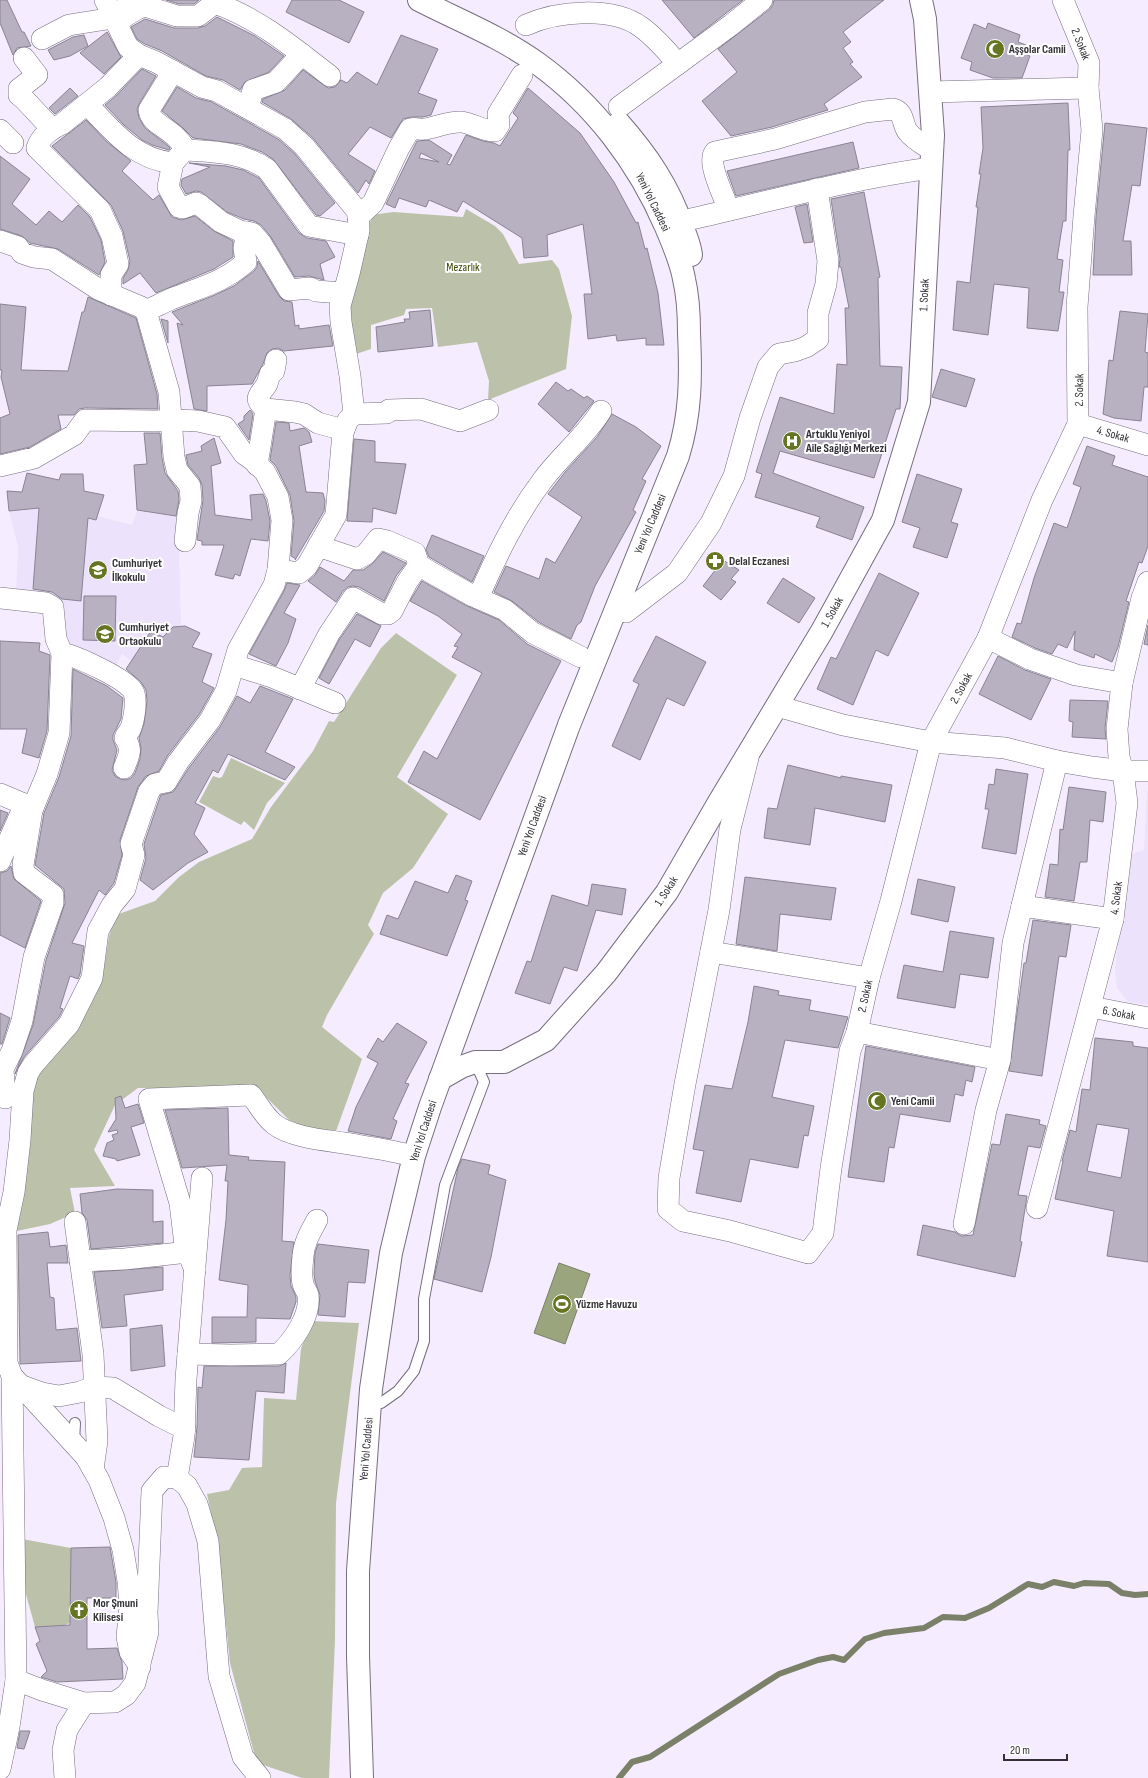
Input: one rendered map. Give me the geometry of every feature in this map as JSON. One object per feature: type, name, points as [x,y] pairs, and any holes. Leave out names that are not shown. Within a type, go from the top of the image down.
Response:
[{"type":"main road","name":"Yeni Yol Caddesi","points":[[362,1778],[358,1656],[358,1571],[371,1389],[391,1253],[414,1156],[440,1079],[569,724],[678,456],[689,411],[691,370],[688,309],[684,278],[677,253],[654,201],[637,169],[620,145],[586,107],[549,72],[536,62],[491,36],[419,0]]},
{"type":"main road","name":"Yeni Yol Caddesi","points":[[376,1778],[370,1575],[373,1484],[380,1403],[400,1272],[420,1187],[435,1133],[468,1064],[590,702],[626,612],[680,489],[700,424],[704,372],[701,318],[690,250],[676,206],[643,150],[582,83],[566,69],[530,44],[496,24],[444,0]]},
{"type":"main road","name":"1. Sokak","points":[[468,1064],[504,1062],[546,1040],[601,979],[667,892],[822,631],[883,520],[919,402],[933,135],[925,19],[921,0]]},
{"type":"main road","points":[[440,1079],[468,1064]]},
{"type":"street","points":[[112,12],[122,11],[135,0]]},
{"type":"street","points":[[619,107],[731,25],[762,0]]},
{"type":"street","name":"2. Sokak","points":[[711,952],[685,1084],[669,1178],[668,1209],[683,1221],[730,1231],[808,1253],[823,1232],[831,1168],[850,1051],[857,1032],[869,978],[930,742],[988,638],[1042,500],[1078,424],[1077,307],[1092,130],[1088,88],[1089,63],[1063,0]]},
{"type":"street","points":[[42,39],[69,25],[107,19],[112,12],[137,9],[145,6],[177,16],[198,16],[215,3],[233,10],[276,35],[330,76]]},
{"type":"street","points":[[112,12],[128,47],[139,55],[156,62],[202,87],[217,91],[285,129],[304,146],[358,212],[358,226],[350,274],[340,306],[341,322],[350,376],[349,422],[336,515],[307,566],[299,573],[278,570]]},
{"type":"street","points":[[526,25],[536,21],[569,14],[593,12],[632,21],[642,27],[664,46],[678,64]]},
{"type":"street","points":[[248,108],[253,90],[276,82],[302,54]]},
{"type":"street","points":[[111,294],[111,275],[118,264],[112,236],[100,210],[37,148],[40,141],[52,129],[62,124],[108,87],[139,55]]},
{"type":"street","points":[[24,58],[37,75],[19,89],[19,95],[24,98],[52,129]]},
{"type":"street","points":[[173,71],[149,110],[150,116],[159,125],[172,133],[180,156],[168,187],[179,207],[183,208],[196,203],[200,204],[221,222],[252,233],[261,243],[289,290],[310,288],[316,291],[343,294]]},
{"type":"street","points":[[358,226],[373,203],[399,148],[410,129],[414,128],[423,130],[442,123],[462,122],[488,131],[495,131],[499,125],[498,114],[522,75]]},
{"type":"street","points":[[930,92],[1088,88]]},
{"type":"street","points":[[87,104],[127,145],[146,157],[180,156],[212,150],[236,154],[259,163],[272,174],[310,226],[358,226]]},
{"type":"street","points":[[691,219],[894,172],[931,159],[908,132],[902,115],[897,110],[893,109],[865,112],[775,139],[715,152],[712,154],[711,163],[729,210]]},
{"type":"street","points":[[626,612],[677,573],[711,523],[734,476],[750,418],[768,367],[779,354],[806,347],[818,339],[818,313],[826,284],[828,261],[817,189]]},
{"type":"street","points":[[146,311],[172,299],[222,280],[239,268],[246,262],[244,248],[247,232]]},
{"type":"street","points":[[0,241],[18,247],[22,253],[34,257],[52,259],[88,283],[141,307],[146,311],[169,392],[171,438],[177,470],[190,486],[191,502],[188,513],[185,541]]},
{"type":"street","points":[[276,360],[274,372],[270,374],[266,384],[260,390],[258,397],[260,402],[266,409],[304,414],[318,423],[349,422],[387,413],[389,410],[421,409],[460,421],[488,410]]},
{"type":"street","points":[[257,465],[266,409]]},
{"type":"street","points":[[478,598],[506,537],[521,512],[558,460],[593,424],[601,411]]},
{"type":"street","points":[[0,466],[34,458],[62,440],[74,435],[85,420],[198,421],[225,427],[244,454],[265,472],[278,496],[282,520],[278,570],[274,585],[238,650],[226,691],[210,720],[166,782],[155,784],[149,791],[131,844],[134,855],[125,889],[112,905],[98,931],[92,978],[69,1024],[33,1065],[9,1097]]},
{"type":"street","name":"4. Sokak","points":[[1078,424],[1148,444]]},
{"type":"street","points":[[318,546],[357,559],[366,554],[374,541],[378,539],[387,541],[415,553],[419,565],[478,598],[505,610],[533,632],[581,657]]},
{"type":"street","points":[[300,689],[329,634],[353,598],[382,614],[388,614],[392,611],[407,582],[419,565]]},
{"type":"street","name":"4. Sokak","points":[[1037,1208],[1113,919],[1127,803],[1123,771],[1119,757],[1117,729],[1122,683],[1142,598],[1148,582]]},
{"type":"street","points":[[0,598],[46,603],[53,607],[56,639],[62,653],[59,733],[47,774],[0,861]]},
{"type":"street","points":[[988,638],[1030,659],[1076,675],[1122,683]]},
{"type":"street","points":[[62,653],[70,654],[105,670],[131,686],[134,692],[134,714],[130,729],[125,738],[130,744],[130,751],[124,768]]},
{"type":"street","points":[[234,665],[272,677],[335,703]]},
{"type":"street","points":[[777,706],[843,725],[930,742],[1005,748],[1057,761],[1123,771],[1148,771]]},
{"type":"street","points":[[750,752],[730,829],[719,910],[711,952],[869,978]]},
{"type":"street","points":[[964,1224],[986,1110],[1000,1060],[1014,943],[1057,761]]},
{"type":"street","points":[[0,794],[29,806]]},
{"type":"street","points":[[0,1768],[5,1727],[16,1680],[7,1521],[10,1372],[6,1230],[14,1192],[20,1140],[2,1070],[5,1052],[22,1021],[34,957],[52,903],[53,895],[24,873],[23,866],[29,806]]},
{"type":"street","points":[[1022,906],[1113,919]]},
{"type":"street","name":"6. Sokak","points":[[1091,1007],[1148,1018]]},
{"type":"street","points":[[857,1032],[1000,1060]]},
{"type":"street","points":[[191,1261],[185,1245],[180,1203],[149,1099],[251,1095],[266,1116],[275,1125],[289,1131],[311,1138],[414,1156]]},
{"type":"street","points":[[177,1478],[184,1429],[191,1261],[202,1178]]},
{"type":"street","points":[[188,1354],[231,1356],[279,1354],[286,1348],[300,1327],[306,1314],[308,1295],[303,1285],[302,1258],[307,1238],[317,1220]]},
{"type":"street","points":[[75,1222],[93,1354],[97,1441],[93,1469]]},
{"type":"street","points":[[80,1260],[132,1259],[191,1261]]},
{"type":"street","points":[[10,1372],[42,1393],[59,1396],[94,1387],[113,1388],[159,1416],[184,1429]]},
{"type":"street","points":[[10,1372],[86,1457],[99,1480],[114,1518],[123,1550],[130,1606],[127,1637],[130,1652],[140,1668]]},
{"type":"street","points":[[16,1680],[84,1703],[115,1702],[126,1695],[135,1683],[148,1632],[147,1613],[152,1490],[164,1477],[177,1478],[187,1486],[196,1504],[208,1541],[219,1676],[243,1757],[260,1778]]},
{"type":"street","points":[[65,1778],[63,1750],[67,1730],[84,1703]]},
{"type":"lane","points":[[380,1403],[398,1391],[414,1371],[424,1341],[424,1299],[445,1186],[484,1082],[468,1064]]},
{"type":"lane","points":[[73,1444],[75,1436],[74,1423]]},
{"type":"shaded area","name":"Cumhuriyet İlkokulu","points":[[40,508],[96,520],[97,516],[132,525],[137,510],[178,516],[181,627],[173,627],[163,637],[151,631],[132,661],[122,654],[114,670],[65,644],[57,599],[16,593],[18,547],[9,511]]},
{"type":"shaded area","points":[[1147,791],[1148,1005],[1128,1002],[1117,988],[1115,969],[1128,855],[1144,850]]},
{"type":"shaded area","name":"Yüzme Havuzu","points":[[559,1263],[590,1274],[565,1344],[534,1333]]},
{"type":"green space","name":"Mezarlık","points":[[466,209],[495,226],[503,234],[519,264],[552,260],[559,269],[572,316],[566,369],[488,400],[489,381],[477,342],[438,347],[432,308],[406,309],[404,315],[371,325],[371,349],[353,355],[347,310],[372,215],[393,212],[463,217]]},
{"type":"green space","points":[[396,633],[457,675],[397,777],[448,814],[413,868],[383,893],[368,925],[374,934],[327,1015],[322,1027],[362,1059],[335,1134],[297,1128],[263,1094],[250,1088],[138,1088],[115,1105],[94,1150],[115,1186],[70,1188],[75,1213],[50,1224],[17,1231],[35,1073],[66,1039],[91,1004],[103,975],[109,936],[116,915],[155,901],[179,877],[199,862],[252,839],[271,807],[313,751],[329,721],[334,722],[381,648]]},
{"type":"green space","points":[[231,758],[285,783],[267,803],[254,830],[244,821],[241,825],[199,802],[213,776],[219,778],[222,777]]},
{"type":"green space","points":[[310,1321],[359,1323],[336,1503],[335,1640],[329,1778],[302,1778],[263,1765],[258,1762],[254,1753],[230,1663],[218,1547],[207,1494],[229,1490],[242,1468],[262,1467],[264,1398],[296,1400],[301,1349]]},
{"type":"green space","points":[[22,1539],[71,1548],[70,1623],[62,1626],[35,1627],[24,1587]]},
{"type":"building","points":[[0,0],[7,0],[22,32],[24,32],[31,46],[17,48],[13,55],[0,23]]},
{"type":"building","points":[[166,0],[199,0],[194,4],[179,4]]},
{"type":"building","points":[[292,0],[339,0],[364,12],[349,43],[286,12]]},
{"type":"building","points":[[662,0],[743,0],[694,38]]},
{"type":"building","points":[[774,0],[884,0],[843,32],[851,42],[843,48],[853,62],[850,64],[862,77],[824,104],[828,110],[772,127],[731,136],[702,101],[737,72],[718,49],[770,9]]},
{"type":"building","points":[[217,17],[255,36],[284,56],[269,72],[245,82],[240,90],[223,80],[206,76],[162,51],[145,44],[137,39],[131,27],[145,19],[174,28],[198,28],[205,26]]},
{"type":"building","name":"Aşşolar Camii","points":[[988,23],[1020,35],[1018,42],[1026,45],[1023,53],[1030,56],[1022,78],[993,78],[970,70],[972,62],[961,58],[974,24],[986,29]]},
{"type":"building","points":[[107,32],[121,57],[104,74],[80,53]]},
{"type":"building","points":[[84,35],[88,46],[70,56],[54,60],[48,50],[73,37]]},
{"type":"building","points":[[401,35],[438,49],[418,93],[437,100],[431,115],[403,119],[391,138],[370,127],[348,154],[375,171],[369,184],[366,180],[358,193],[312,137],[291,119],[262,102],[263,99],[285,90],[303,70],[328,88],[335,87],[341,80],[347,83],[357,72],[377,85]]},
{"type":"building","points":[[142,69],[156,76],[139,104],[137,109],[139,118],[145,128],[167,145],[170,148],[169,150],[152,145],[142,140],[124,125],[105,105],[117,95]]},
{"type":"building","points":[[177,87],[196,98],[212,102],[278,139],[295,154],[335,203],[320,216],[316,215],[273,159],[262,152],[241,144],[193,138],[162,111]]},
{"type":"building","points":[[70,88],[78,96],[55,114],[49,108]]},
{"type":"building","points":[[528,88],[580,133],[614,182],[636,223],[638,222],[645,249],[647,248],[658,293],[664,345],[646,345],[646,338],[617,341],[616,335],[588,339],[584,294],[592,294],[583,224],[547,235],[548,256],[524,258],[522,238],[463,201],[457,212],[429,200],[426,207],[399,198],[395,208],[386,204],[417,141],[429,140],[452,155],[447,164],[450,165],[466,135],[500,146],[518,118],[513,113]],"holes":[[[421,153],[439,162],[419,158]]]},
{"type":"building","points":[[1068,103],[1070,150],[1068,150],[1066,221],[1063,221],[1057,259],[1063,260],[1059,292],[1064,292],[1058,331],[1027,328],[1029,288],[994,284],[988,335],[953,330],[957,281],[970,283],[978,207],[976,207],[981,174],[979,174],[983,148],[981,107]]},
{"type":"building","points":[[86,120],[107,142],[131,161],[122,171],[153,200],[159,195],[172,217],[181,220],[195,216],[214,231],[233,241],[233,257],[214,269],[156,293],[140,273],[123,284],[123,278],[128,270],[130,261],[123,231],[111,205],[52,146]]},
{"type":"building","points":[[1105,123],[1147,128],[1140,186],[1132,185],[1123,241],[1131,241],[1132,275],[1093,275],[1096,217]]},
{"type":"building","points":[[853,142],[859,168],[736,196],[727,171]]},
{"type":"building","points":[[0,156],[30,179],[12,204],[36,225],[49,211],[62,222],[78,205],[90,217],[101,240],[105,262],[99,275],[58,249],[30,243],[22,236],[0,229]]},
{"type":"building","points":[[189,163],[226,166],[243,170],[259,178],[299,233],[307,238],[326,241],[335,257],[320,264],[324,280],[309,276],[295,277],[271,237],[261,225],[254,221],[244,219],[227,212],[201,192],[196,191],[186,194],[181,185],[182,179],[210,167]]},
{"type":"building","points":[[864,192],[880,277],[878,278],[880,366],[902,367],[900,409],[896,409],[874,478],[780,451],[773,473],[864,507],[852,540],[816,527],[820,517],[755,497],[762,474],[756,472],[780,397],[834,414],[837,364],[847,365],[845,308],[849,308],[841,267],[839,267],[840,259],[831,199]]},
{"type":"building","points":[[807,204],[813,242],[804,243],[795,207]]},
{"type":"building","points":[[258,261],[279,296],[284,301],[292,302],[295,326],[299,325],[299,329],[329,325],[333,346],[284,351],[278,348],[272,349],[267,353],[252,384],[207,386],[207,411],[194,409],[177,323],[183,325],[172,312],[234,286],[254,271],[257,267]]},
{"type":"building","points":[[88,297],[136,318],[157,394],[158,409],[79,409],[74,415],[58,415],[61,429],[30,447],[0,454],[0,418],[10,414],[1,377],[2,370],[0,370],[0,304],[26,307],[21,370],[68,371],[82,312],[84,312]]},
{"type":"building","points":[[430,310],[433,346],[378,352],[376,327],[405,322],[404,319],[410,319],[409,312]]},
{"type":"building","points":[[1120,311],[1148,314],[1145,352],[1148,353],[1148,387],[1144,387],[1141,421],[1114,418],[1103,414],[1109,360],[1113,361]]},
{"type":"building","points":[[161,319],[168,321],[168,343]]},
{"type":"building","points":[[941,369],[975,379],[966,407],[932,397]]},
{"type":"building","points":[[556,382],[568,391],[571,389],[584,398],[587,396],[594,401],[569,432],[538,404]]},
{"type":"building","points":[[250,410],[253,414],[249,440],[238,424],[244,420],[244,416]]},
{"type":"building","points":[[612,414],[636,427],[661,446],[642,479],[646,481],[633,510],[636,512],[595,586],[581,622],[577,625],[571,639],[540,623],[512,601],[494,592],[506,566],[539,579],[546,558],[555,563],[582,517],[548,494],[566,471],[597,437]]},
{"type":"building","points":[[276,422],[289,423],[290,431],[304,428],[309,432],[312,442],[299,446],[306,492],[323,493],[325,501],[324,511],[296,559],[291,556],[294,521],[290,495],[276,466],[270,460]]},
{"type":"building","points":[[144,433],[160,433],[165,473],[178,491],[179,500],[176,516],[137,510],[134,465],[147,464]]},
{"type":"building","points":[[214,438],[221,463],[211,466],[215,515],[252,520],[250,495],[263,494],[270,521],[268,541],[251,539],[240,576],[235,574],[233,579],[215,575],[224,545],[202,545],[202,541],[197,540],[203,500],[202,485],[199,478],[188,465],[186,455],[202,451],[201,446]]},
{"type":"building","points":[[354,439],[375,441],[375,462],[406,464],[396,514],[373,508],[372,522],[347,521]]},
{"type":"building","points":[[1087,446],[1115,456],[1112,465],[1148,477],[1148,546],[1142,563],[1139,562],[1126,601],[1129,602],[1118,647],[1112,662],[1095,654],[1094,658],[1074,650],[1075,631],[1067,648],[1058,644],[1052,654],[1012,637],[1017,623],[1021,624],[1034,578],[1054,523],[1067,528],[1081,487],[1073,484]]},
{"type":"building","points":[[27,473],[59,480],[61,474],[83,474],[84,491],[104,495],[96,520],[88,518],[81,601],[62,599],[52,592],[33,589],[39,508],[9,511],[7,491],[22,492]]},
{"type":"building","points":[[917,474],[962,489],[951,522],[958,524],[947,558],[913,547],[920,528],[902,522]]},
{"type":"building","points":[[432,535],[484,556],[472,582],[429,557],[426,549]]},
{"type":"building","points":[[383,552],[406,563],[396,576],[384,601],[359,587],[353,586],[348,587],[343,591],[336,602],[308,581],[315,575],[320,567],[344,581],[353,570],[363,570],[372,564]]},
{"type":"building","points":[[723,560],[739,570],[731,579],[736,582],[721,600],[703,586]]},
{"type":"building","points":[[879,573],[919,593],[888,656],[876,650],[853,705],[817,689],[831,657],[836,659]]},
{"type":"building","points":[[783,578],[815,598],[799,623],[767,603]]},
{"type":"building","points":[[422,581],[467,606],[499,620],[527,644],[561,661],[480,820],[408,782],[424,751],[437,759],[482,673],[452,657],[458,647],[454,646],[462,634],[438,616],[410,601]]},
{"type":"building","points":[[287,583],[300,585],[284,613],[296,619],[288,643],[276,666],[249,654]]},
{"type":"building","points":[[84,596],[116,596],[115,641],[83,640]]},
{"type":"building","points":[[357,614],[381,626],[370,647],[355,639],[329,684],[319,678],[339,640]]},
{"type":"building","points":[[1148,625],[1148,645],[1144,644]]},
{"type":"building","points":[[185,626],[200,633],[192,647],[212,654],[202,682],[214,688],[200,713],[168,755],[159,771],[146,776],[138,787],[120,840],[122,855],[114,883],[105,895],[99,890],[72,943],[84,946],[78,979],[70,976],[60,1008],[63,1009],[59,1017],[24,1057],[15,1074],[33,1025],[46,960],[65,903],[64,889],[35,865],[44,813],[59,777],[71,736],[73,669],[107,686],[123,698],[121,719],[113,735],[113,740],[117,750],[112,770],[115,776],[126,780],[131,778],[135,773],[140,759],[141,748],[139,738],[144,724],[147,701],[146,690],[141,682],[126,669],[151,631],[163,637],[173,627]]},
{"type":"building","points":[[656,636],[706,662],[684,706],[667,698],[640,760],[612,746],[639,684],[633,681]]},
{"type":"building","points":[[0,641],[40,643],[39,651],[50,655],[47,731],[39,758],[22,753],[27,729],[0,729]]},
{"type":"building","points":[[998,656],[1025,670],[1051,679],[1031,720],[979,694]]},
{"type":"building","points":[[260,686],[293,699],[265,752],[295,767],[285,780],[228,754],[218,773],[213,770],[195,803],[205,808],[194,834],[208,852],[188,863],[153,890],[140,880],[146,858],[144,844],[161,795],[173,792],[188,769],[220,727],[237,696],[250,703]]},
{"type":"building","points":[[1070,700],[1108,701],[1105,728],[1106,739],[1072,737],[1073,722],[1069,721]]},
{"type":"building","points":[[788,765],[841,778],[841,776],[892,785],[885,822],[815,808],[810,845],[764,838],[768,808],[777,809]]},
{"type":"building","points":[[996,769],[1028,774],[1016,854],[982,848],[989,809],[985,809],[989,784],[994,785]]},
{"type":"building","points":[[1069,787],[1106,792],[1103,822],[1090,820],[1087,862],[1080,862],[1074,901],[1045,897],[1050,864],[1058,865],[1060,829],[1063,830]]},
{"type":"building","points":[[0,810],[8,813],[0,831]]},
{"type":"building","points":[[11,866],[14,879],[41,901],[25,948],[0,935],[0,873],[7,871]]},
{"type":"building","points":[[456,875],[472,881],[465,900],[468,901],[447,956],[380,934],[387,915],[398,919],[415,881],[448,893]]},
{"type":"building","points":[[745,877],[836,888],[831,920],[780,914],[777,951],[736,944]]},
{"type":"building","points":[[918,879],[955,887],[948,922],[911,914]]},
{"type":"building","points":[[592,884],[626,889],[622,915],[596,910],[577,971],[564,967],[550,1004],[515,993],[527,961],[531,962],[552,895],[588,906]]},
{"type":"building","points":[[1033,920],[1071,925],[1066,957],[1059,956],[1042,1076],[1009,1071],[1024,963],[1026,963]]},
{"type":"building","points":[[950,931],[994,938],[988,978],[960,974],[955,1008],[897,998],[904,965],[943,972]]},
{"type":"building","points":[[754,986],[779,991],[778,995],[811,1000],[809,1010],[848,1017],[838,1048],[785,1040],[772,1097],[814,1106],[808,1136],[804,1135],[798,1168],[750,1159],[741,1202],[696,1193],[704,1151],[693,1149],[705,1085],[732,1089],[748,1022]]},
{"type":"building","points":[[0,1013],[10,1018],[2,1044],[0,1044]]},
{"type":"building","points":[[397,1023],[427,1042],[405,1083],[409,1084],[393,1119],[397,1121],[391,1139],[348,1131],[356,1107],[378,1063],[367,1057],[378,1038],[383,1042]]},
{"type":"building","points":[[1095,1038],[1133,1042],[1133,1046],[1148,1048],[1148,1262],[1107,1256],[1114,1211],[1055,1199],[1062,1161],[1070,1130],[1076,1132],[1082,1089],[1090,1090]],"holes":[[[1097,1124],[1129,1129],[1121,1178],[1087,1171]]]},
{"type":"building","points":[[866,1046],[975,1067],[972,1082],[966,1080],[963,1096],[955,1094],[950,1122],[900,1114],[894,1148],[889,1147],[884,1182],[848,1177]]},
{"type":"building","points":[[121,1096],[125,1108],[138,1104],[144,1123],[131,1127],[140,1155],[117,1161],[116,1159],[103,1156],[107,1143],[114,1140],[112,1135],[118,1133],[117,1130],[108,1132],[116,1119],[115,1098]]},
{"type":"building","points":[[228,1108],[229,1155],[249,1157],[248,1160],[285,1162],[282,1241],[294,1242],[290,1275],[291,1286],[296,1297],[296,1302],[290,1319],[256,1318],[256,1342],[212,1343],[212,1317],[247,1317],[248,1285],[219,1280],[226,1220],[228,1181],[225,1181],[227,1165],[182,1168],[165,1110]]},
{"type":"building","points":[[1006,1114],[1040,1120],[1039,1124],[1046,1126],[1040,1148],[1028,1146],[1018,1195],[1027,1196],[1020,1241],[1022,1242],[1015,1277],[917,1255],[923,1225],[955,1232],[961,1236],[973,1235],[992,1144],[1000,1145]]},
{"type":"building","points":[[462,1159],[490,1165],[488,1174],[506,1180],[491,1257],[482,1292],[434,1279],[458,1168]]},
{"type":"building","points":[[117,1189],[153,1190],[153,1222],[163,1221],[163,1243],[91,1249],[87,1220],[82,1213],[80,1194]]},
{"type":"building","points":[[48,1232],[50,1247],[66,1245],[68,1263],[47,1263],[50,1297],[54,1298],[56,1330],[77,1328],[81,1361],[20,1364],[18,1235]]},
{"type":"building","points":[[318,1244],[369,1250],[365,1283],[348,1282],[345,1317],[318,1315],[320,1295],[314,1274],[315,1253]]},
{"type":"building","points":[[163,1267],[163,1290],[124,1295],[127,1326],[102,1328],[94,1272]]},
{"type":"building","points":[[162,1325],[165,1366],[131,1371],[130,1329]]},
{"type":"building","points":[[286,1363],[284,1393],[256,1391],[249,1460],[194,1457],[197,1427],[198,1387],[202,1388],[204,1366],[279,1366]]},
{"type":"building","name":"Mor Şmuni Kilisesi","points":[[110,1547],[116,1582],[116,1598],[87,1598],[87,1649],[117,1648],[122,1662],[123,1679],[57,1682],[41,1677],[47,1671],[36,1644],[40,1641],[35,1627],[70,1625],[71,1548]]},
{"type":"building","points":[[20,1731],[30,1731],[24,1749],[17,1748]]},
{"type":"waterway","points":[[619,1778],[632,1762],[650,1757],[779,1674],[818,1660],[833,1657],[844,1660],[865,1639],[884,1633],[924,1628],[943,1617],[965,1618],[989,1608],[1028,1584],[1042,1587],[1054,1582],[1074,1586],[1084,1583],[1109,1584],[1122,1593],[1135,1595],[1148,1594]]},
{"type":"place","name":"Aşşolar Camii","points":[[995,49]]},
{"type":"place","name":"Artuklu Yeniyol Aile Sağlığı Merkezi","points":[[792,441]]},
{"type":"place","name":"Delal Eczanesi","points":[[715,561]]},
{"type":"place","name":"Cumhuriyet İlkokulu","points":[[98,570]]},
{"type":"place","name":"Cumhuriyet Ortaokulu","points":[[105,634]]},
{"type":"place","name":"Yeni Camii","points":[[877,1101]]},
{"type":"place","name":"Yüzme Havuzu","points":[[562,1304]]},
{"type":"place","name":"Mor Şmuni Kilisesi","points":[[79,1610]]}]
